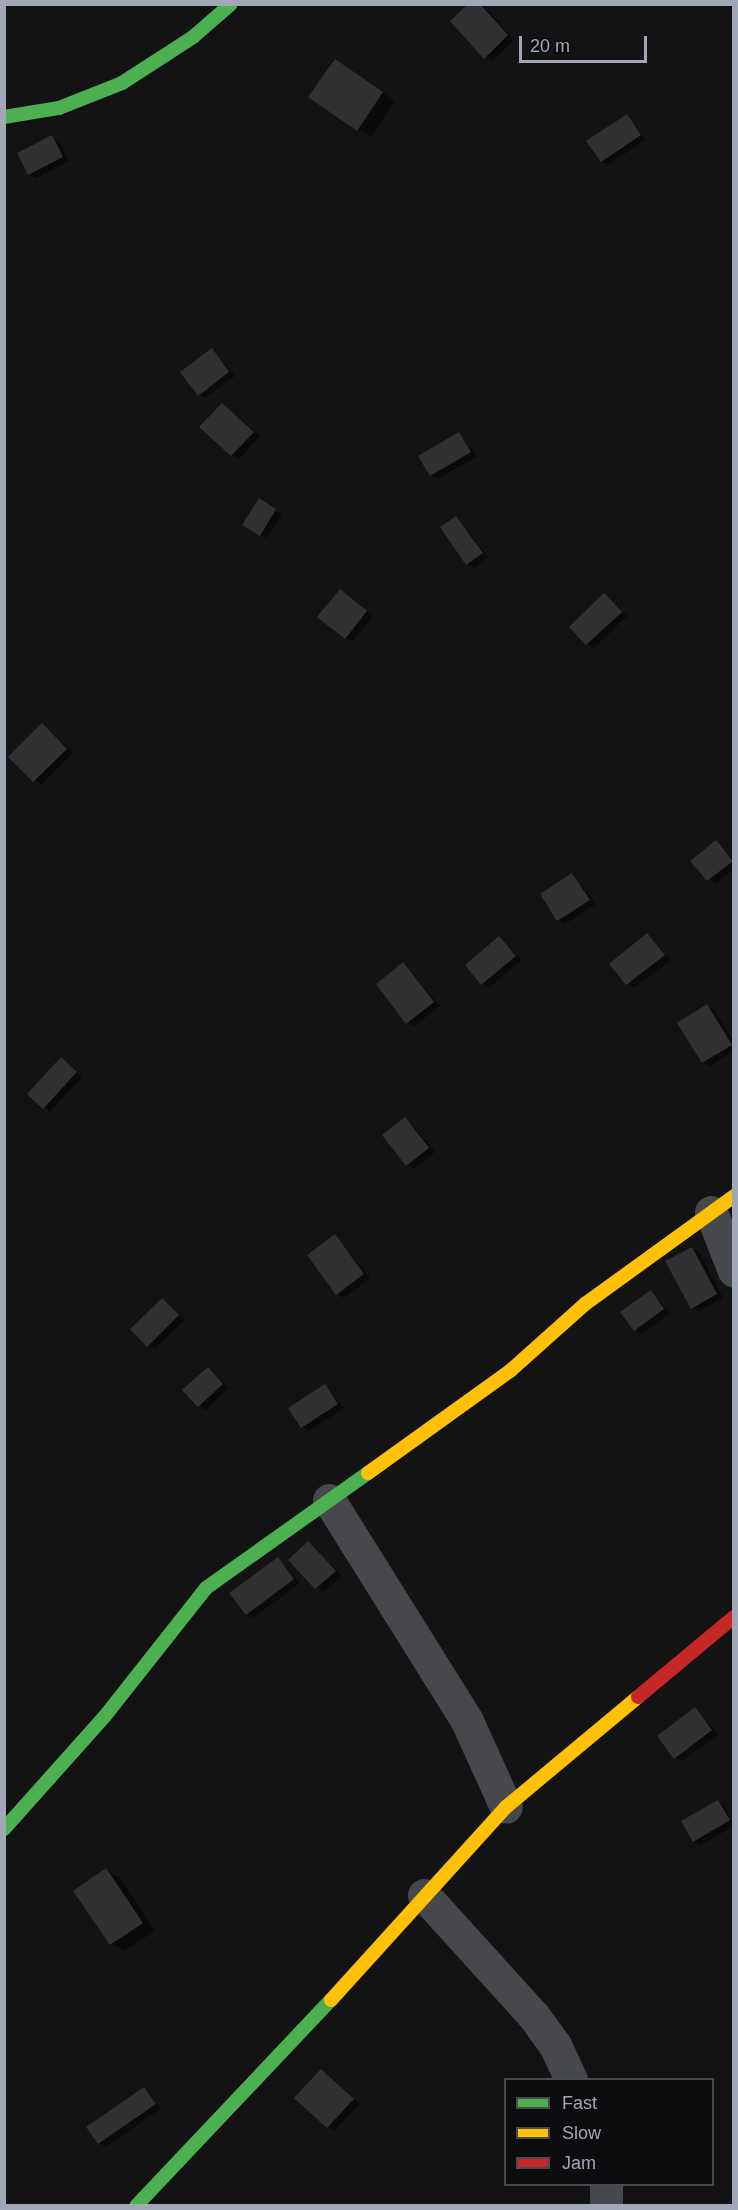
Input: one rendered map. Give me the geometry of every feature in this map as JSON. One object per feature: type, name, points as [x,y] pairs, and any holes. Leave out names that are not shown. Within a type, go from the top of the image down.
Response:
[{"type":"street","points":[[4,117],[59,108],[122,84],[194,37],[231,4]]},
{"type":"street","points":[[4,1829],[105,1716],[206,1588],[510,1371],[585,1304],[722,1204],[734,1271]]},
{"type":"street","points":[[329,1500],[467,1722],[506,1807]]},
{"type":"street","points":[[136,2205],[257,2081],[506,1807],[734,1617]]},
{"type":"street","points":[[424,1895],[533,2015],[555,2045],[571,2078]]},
{"type":"street","points":[[606,2186],[606,2205]]},
{"type":"building","points":[[468,4],[480,4],[508,35],[484,59],[450,21]]},
{"type":"building","points":[[335,59],[383,92],[357,131],[308,97]]},
{"type":"building","points":[[627,114],[641,135],[601,162],[586,141]]},
{"type":"building","points":[[52,135],[63,157],[28,175],[17,153]]},
{"type":"building","points":[[212,348],[229,372],[198,396],[180,372]]},
{"type":"building","points":[[222,403],[254,432],[231,456],[199,427]]},
{"type":"building","points":[[459,432],[471,452],[430,476],[418,456]]},
{"type":"building","points":[[259,498],[276,509],[260,536],[242,525]]},
{"type":"building","points":[[456,516],[483,553],[466,565],[440,527]]},
{"type":"building","points":[[340,589],[367,611],[345,639],[317,617]]},
{"type":"building","points":[[604,593],[622,612],[586,645],[569,627]]},
{"type":"building","points":[[42,723],[67,749],[33,782],[8,757]]},
{"type":"building","points":[[716,840],[733,861],[707,881],[690,861]]},
{"type":"building","points":[[572,873],[590,900],[557,921],[540,894]]},
{"type":"building","points":[[647,933],[665,955],[626,985],[609,964]]},
{"type":"building","points":[[499,936],[516,956],[481,985],[465,965]]},
{"type":"building","points":[[403,962],[434,1002],[406,1024],[376,984]]},
{"type":"building","points":[[707,1004],[732,1045],[702,1063],[677,1023]]},
{"type":"building","points":[[61,1057],[77,1072],[43,1109],[27,1094]]},
{"type":"building","points":[[405,1117],[429,1148],[406,1166],[382,1135]]},
{"type":"building","points":[[335,1234],[364,1274],[336,1295],[307,1255]]},
{"type":"building","points":[[692,1247],[717,1294],[691,1309],[665,1261]]},
{"type":"building","points":[[651,1290],[664,1309],[634,1331],[620,1312]]},
{"type":"building","points":[[162,1298],[179,1315],[147,1347],[130,1329]]},
{"type":"building","points":[[208,1367],[223,1384],[198,1407],[182,1390]]},
{"type":"building","points":[[325,1384],[338,1404],[301,1428],[288,1408]]},
{"type":"building","points":[[308,1541],[336,1571],[315,1589],[288,1560]]},
{"type":"building","points":[[278,1557],[294,1579],[246,1615],[229,1593]]},
{"type":"building","points":[[695,1707],[712,1730],[674,1759],[657,1736]]},
{"type":"building","points":[[718,1800],[730,1820],[693,1842],[681,1821]]},
{"type":"building","points":[[106,1868],[143,1923],[110,1945],[73,1891]]},
{"type":"building","points":[[321,2069],[354,2099],[327,2128],[294,2098]]},
{"type":"building","points":[[144,2087],[156,2104],[98,2144],[86,2127]]},
{"type":"traffic: fast","points":[[4,117],[59,108],[122,83],[193,37],[231,4]]},
{"type":"traffic: fast","points":[[4,1829],[105,1716],[206,1588],[368,1473]]},
{"type":"traffic: fast","points":[[136,2206],[331,2000]]},
{"type":"traffic: slow","points":[[368,1473],[510,1371],[585,1304],[734,1196]]},
{"type":"traffic: slow","points":[[331,2000],[506,1807],[638,1697]]},
{"type":"traffic: jam","points":[[638,1697],[734,1617]]}]
